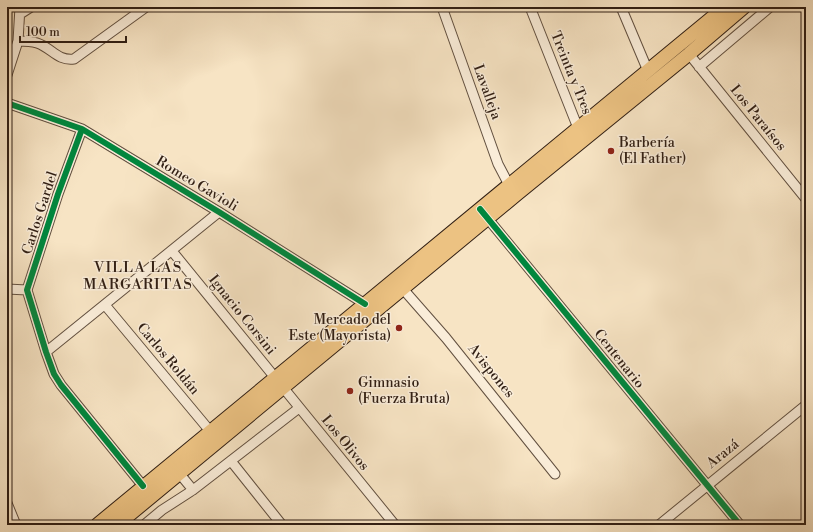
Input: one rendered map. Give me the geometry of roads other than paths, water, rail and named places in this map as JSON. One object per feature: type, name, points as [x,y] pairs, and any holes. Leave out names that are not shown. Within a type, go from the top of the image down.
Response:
[{"type":"highway","points":[[117,525],[179,473],[365,304],[484,214],[689,54],[744,7]]},
{"type":"highway","points":[[97,525],[210,431],[279,382],[403,289],[484,214],[509,185],[722,8]]},
{"type":"street","points":[[7,76],[18,41],[20,11],[31,7]]},
{"type":"street","points":[[18,41],[38,43],[62,59],[74,59],[146,7]]},
{"type":"street","name":"Lavalleja","points":[[442,7],[498,164],[509,185]]},
{"type":"street","name":"Treinta y Tres","points":[[530,7],[578,128]]},
{"type":"street","points":[[622,7],[648,70]]},
{"type":"street","points":[[699,67],[770,7]]},
{"type":"street","name":"Los Paraísos","points":[[689,54],[806,199]]},
{"type":"street","name":"Romeo Gavioli","points":[[7,103],[82,129],[219,212],[365,304]]},
{"type":"street","name":"Carlos Gardel","points":[[27,290],[58,194],[82,129]]},
{"type":"street","points":[[46,352],[219,212]]},
{"type":"street","name":"Centenario","points":[[484,214],[740,525]]},
{"type":"street","name":"Ignacio Corsini","points":[[172,251],[279,382]]},
{"type":"street","points":[[7,289],[27,290],[54,374],[61,385],[143,486]]},
{"type":"street","name":"Avispones","points":[[403,289],[446,338],[555,474]]},
{"type":"street","name":"Carlos Roldán","points":[[105,305],[210,431]]},
{"type":"street","name":"Los Olivos","points":[[279,382],[395,525]]},
{"type":"street","name":"Arazá","points":[[659,525],[806,405]]},
{"type":"street","points":[[144,525],[162,510],[193,490],[299,408]]},
{"type":"street","points":[[230,461],[282,525]]},
{"type":"street","points":[[179,473],[193,490]]},
{"type":"street","points":[[7,503],[16,525]]},
{"type":"place","name":"Barbería (El Father)","points":[[611,151]]},
{"type":"place","name":"Mercado del Este (Mayorista)","points":[[399,328]]},
{"type":"place","name":"Gimnasio (Fuerza Bruta)","points":[[350,391]]},
{"type":"district","name":"VILLA LAS MARGARITAS","points":[[138,276]]}]
